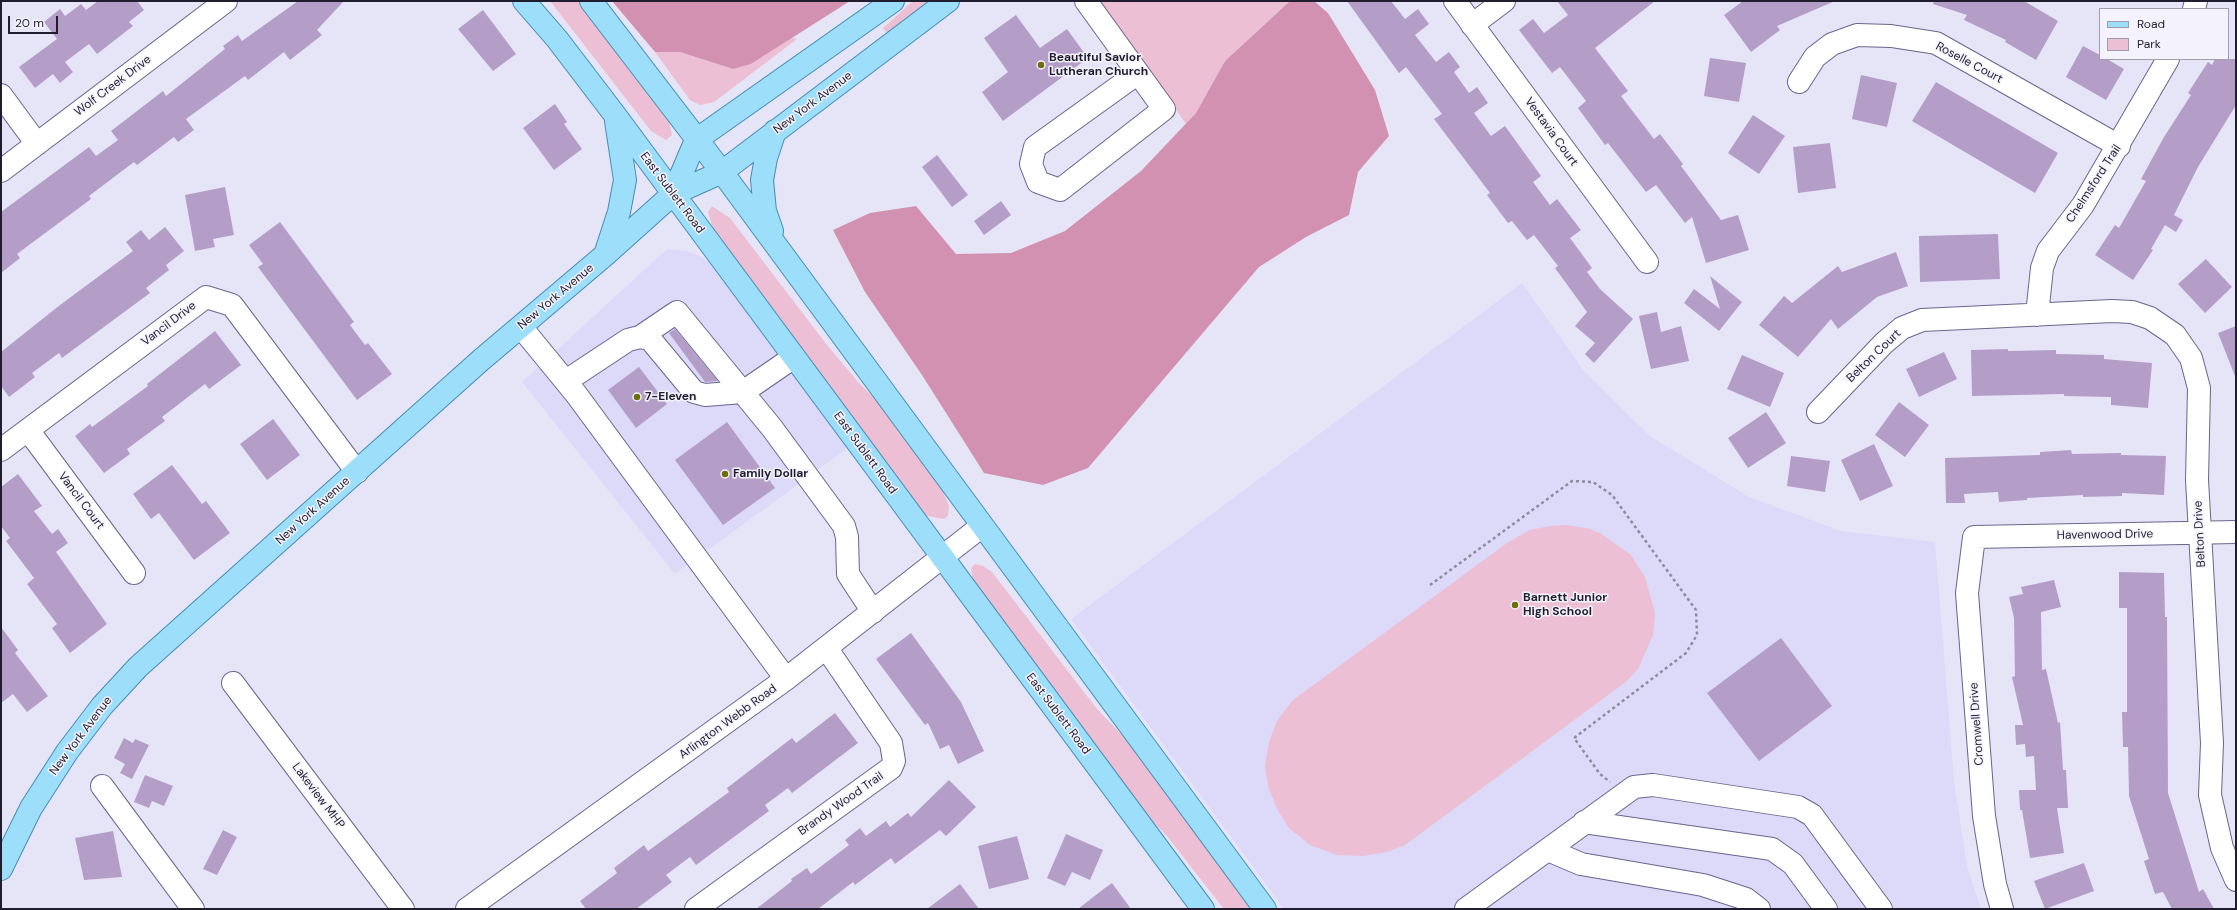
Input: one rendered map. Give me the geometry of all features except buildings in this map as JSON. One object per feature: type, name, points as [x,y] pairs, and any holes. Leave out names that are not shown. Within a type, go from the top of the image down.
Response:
[{"type":"main road","name":"East Sublett Road","points":[[524,1],[557,39],[615,116],[1202,909]]},
{"type":"main road","points":[[591,1],[722,172],[777,249],[1265,909]]},
{"type":"main road","points":[[696,140],[893,1]]},
{"type":"main road","name":"New York Avenue","points":[[1,869],[18,832],[39,794],[71,746],[117,688],[138,667],[673,194],[722,172],[948,1]]},
{"type":"main road","points":[[605,255],[621,206],[625,180],[615,116]]},
{"type":"main road","points":[[775,131],[762,173],[762,194],[765,211],[777,249]]},
{"type":"main road","name":"New York Avenue","points":[[673,194],[696,140]]},
{"type":"street","name":"Wolf Creek Drive","points":[[1,171],[226,1]]},
{"type":"street","points":[[1086,1],[1138,73],[1164,109],[1060,190],[1038,182],[1031,164],[1035,147],[1138,73]]},
{"type":"street","name":"Vestavia Court","points":[[1455,1],[1647,262]]},
{"type":"street","points":[[1472,24],[1504,1]]},
{"type":"street","name":"Roselle Court","points":[[1799,82],[1815,57],[1832,44],[1857,35],[1891,36],[1936,43],[2119,146]]},
{"type":"street","name":"Chelmsford Trail","points":[[2036,315],[2042,268],[2048,250],[2083,205],[2119,146],[2167,60]]},
{"type":"street","points":[[1,95],[37,144]]},
{"type":"street","name":"Vancil Drive","points":[[1,450],[206,297],[232,305],[357,472]]},
{"type":"street","name":"Belton Drive","points":[[2036,315],[2112,311],[2132,312],[2150,318],[2175,335],[2191,358],[2199,388],[2197,480],[2212,743],[2210,795],[2222,848],[2236,880]]},
{"type":"street","points":[[566,381],[628,340],[640,337],[677,312],[743,392],[844,526],[847,537],[848,574],[873,612]]},
{"type":"street","name":"Belton Court","points":[[1818,412],[1884,344],[1902,328],[1922,320],[2036,315]]},
{"type":"street","points":[[521,327],[566,381],[786,679]]},
{"type":"street","points":[[640,337],[650,339],[694,392],[705,395],[743,392],[794,357]]},
{"type":"street","name":"Vancil Court","points":[[28,430],[134,573]]},
{"type":"street","name":"Arlington Webb Road","points":[[468,909],[827,649],[982,526]]},
{"type":"street","name":"Havenwood Drive","points":[[1974,537],[2236,532]]},
{"type":"street","name":"Cromwell Drive","points":[[1974,537],[1967,593],[1984,816],[1994,884],[2002,909]]},
{"type":"street","name":"Brandy Wood Trail","points":[[696,909],[891,768],[894,761],[891,743],[827,649]]},
{"type":"street","name":"Lakeview MHP","points":[[233,683],[403,909]]},
{"type":"street","points":[[1466,909],[1634,787],[1653,785],[1798,807],[1812,815],[1881,909]]},
{"type":"street","points":[[102,786],[193,909]]},
{"type":"street","points":[[1584,822],[1772,849],[1793,864],[1826,909]]},
{"type":"street","points":[[1548,850],[1580,864],[1703,885],[1746,899],[1759,909]]},
{"type":"path","points":[[1430,585],[1572,481],[1592,482],[1612,495],[1696,610],[1697,616],[1697,635],[1686,653],[1574,738],[1600,774],[1625,793]]},
{"type":"shaded area","points":[[612,1],[850,1],[751,64],[733,69],[680,52],[655,52]]},
{"type":"shaded area","points":[[1290,1],[1314,1],[1328,13],[1375,90],[1389,136],[1358,172],[1349,215],[1306,237],[1259,267],[1088,468],[1043,485],[984,473],[922,375],[865,292],[833,230],[870,213],[916,206],[956,254],[1011,253],[1065,231],[1141,171],[1196,113],[1225,61]]},
{"type":"shaded area","points":[[667,249],[688,251],[702,257],[713,266],[848,448],[675,574],[522,382]]},
{"type":"shaded area","name":"Barnett Junior High School","points":[[1522,283],[1584,371],[1650,436],[1749,497],[1841,531],[1935,542],[1954,781],[1967,866],[1981,909],[1284,909],[1071,619]]},
{"type":"green space","points":[[550,1],[579,1],[607,35],[668,116],[672,135],[666,140],[651,131]]},
{"type":"green space","points":[[913,1],[931,1],[887,33],[883,28]]},
{"type":"green space","points":[[1098,1],[1290,1],[1225,61],[1196,113],[1186,124]]},
{"type":"green space","points":[[792,38],[797,39],[714,102],[700,105],[690,100],[655,52],[680,52],[733,69],[751,64]]},
{"type":"green space","points":[[712,206],[730,218],[827,345],[859,383],[883,407],[941,486],[949,506],[948,516],[944,519],[927,516],[918,509],[715,235],[708,212]]},
{"type":"green space","points":[[1564,525],[1587,528],[1600,533],[1631,555],[1645,577],[1655,613],[1653,635],[1638,669],[1627,681],[1405,845],[1387,852],[1362,856],[1337,855],[1310,845],[1289,828],[1277,809],[1268,786],[1265,766],[1269,742],[1277,721],[1293,700],[1507,543],[1530,530]]},
{"type":"green space","points":[[975,564],[983,566],[992,572],[1097,709],[1123,736],[1173,799],[1253,909],[1224,909],[1166,835],[1143,812],[973,582],[971,568]]},
{"type":"place","name":"Beautiful Savior Lutheran Church","points":[[1041,65]]},
{"type":"place","name":"7-Eleven","points":[[637,397]]},
{"type":"place","name":"Family Dollar","points":[[725,474]]},
{"type":"place","name":"Barnett Junior High School","points":[[1515,605]]}]
